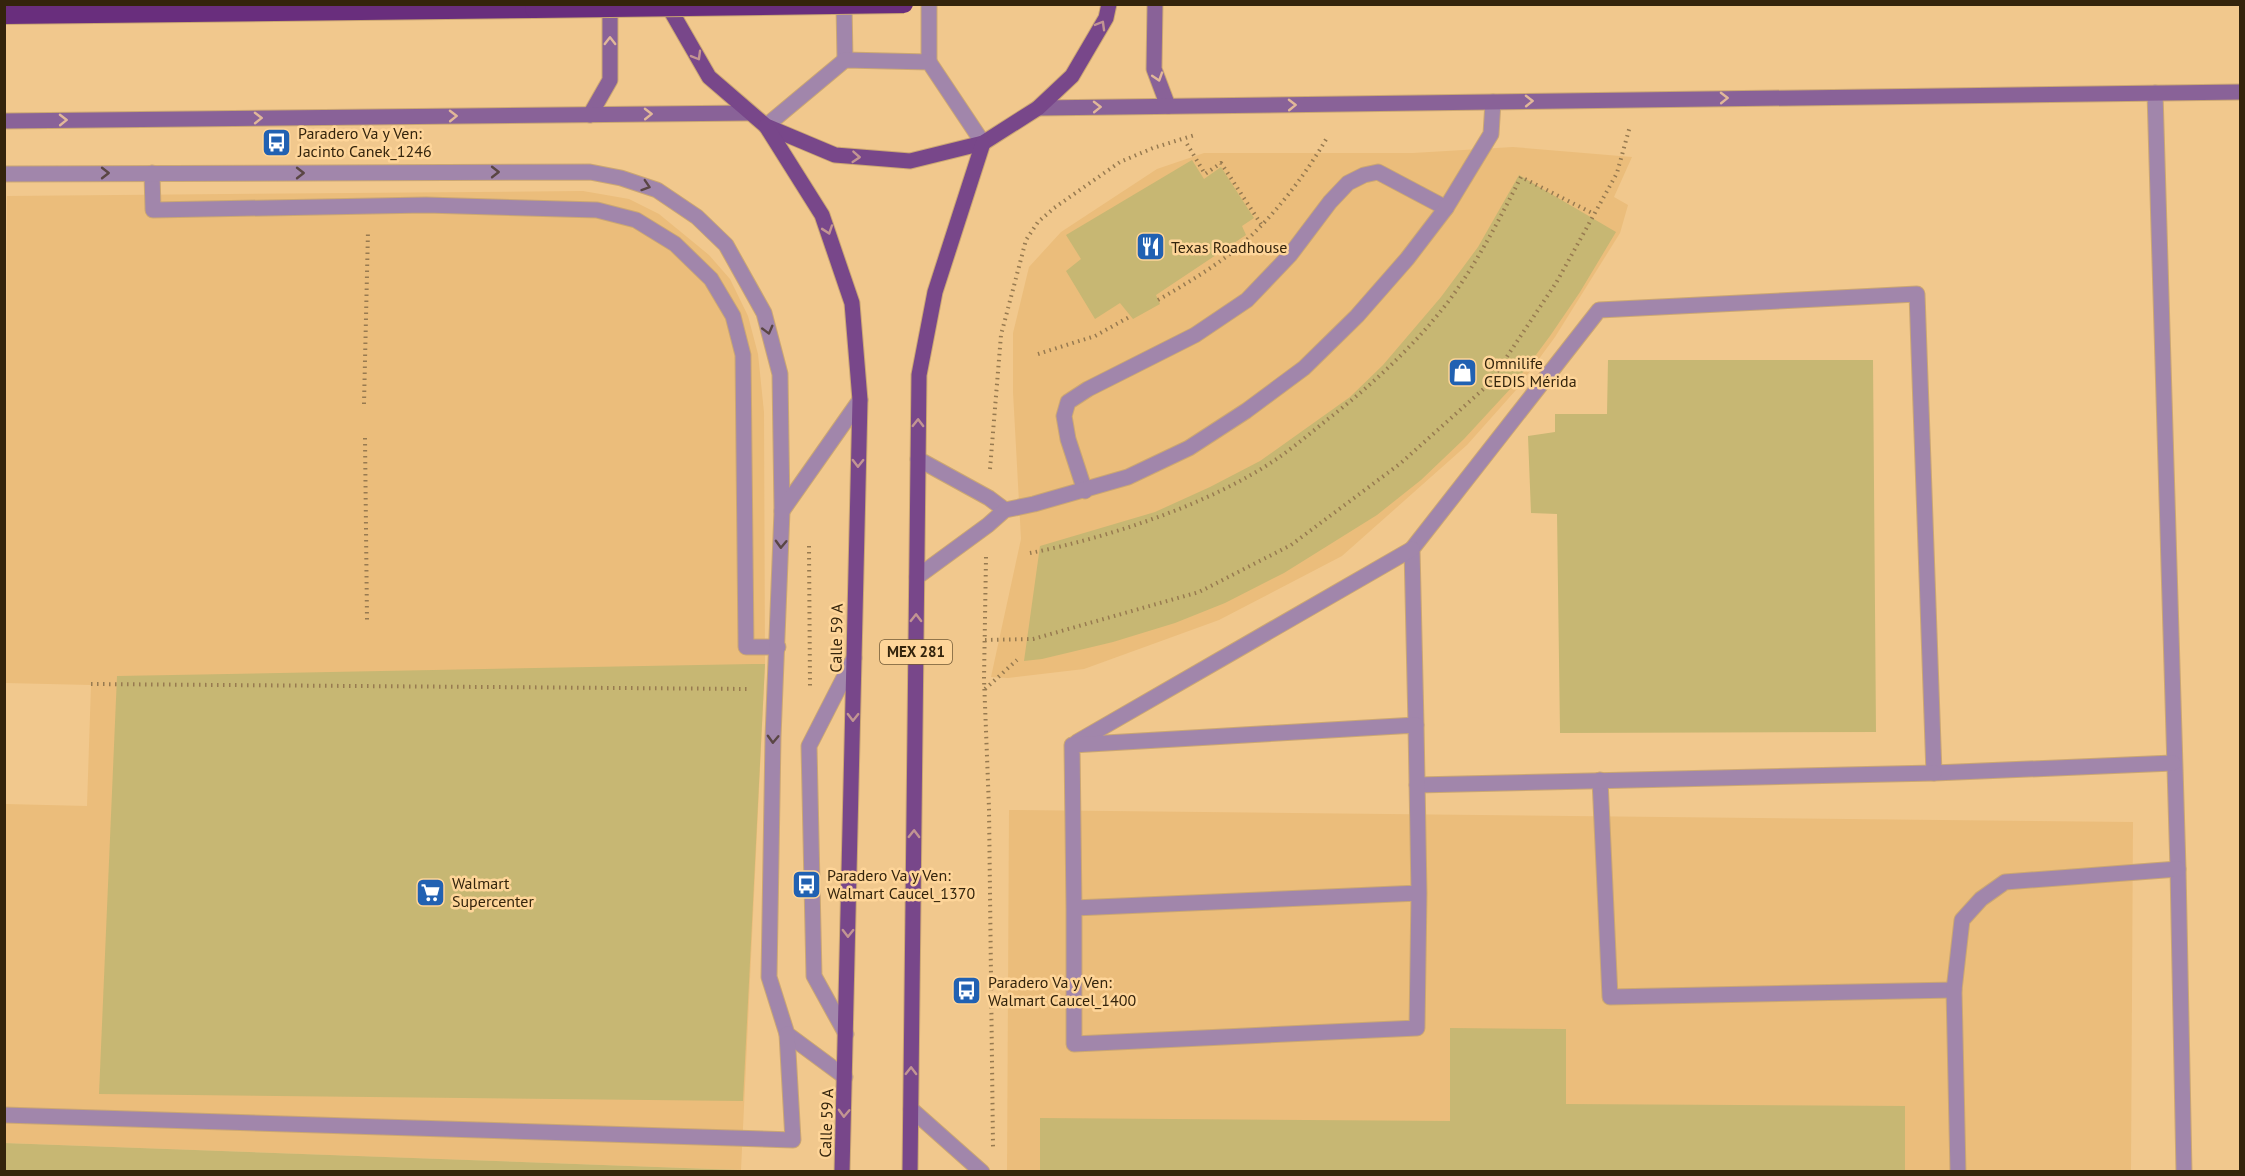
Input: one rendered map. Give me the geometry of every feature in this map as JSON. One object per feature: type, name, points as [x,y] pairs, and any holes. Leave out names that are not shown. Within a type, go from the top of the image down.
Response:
[{"type":"highway","points":[[4,15],[904,4]]},
{"type":"main road","points":[[590,115],[610,80],[610,4]]},
{"type":"main road","points":[[670,4],[671,11],[709,76],[766,126],[835,156],[910,161],[983,142],[1038,108],[1071,76],[1106,18],[1110,4]]},
{"type":"main road","points":[[1155,4],[1154,69],[1168,106]]},
{"type":"main road","points":[[1038,108],[2241,92]]},
{"type":"main road","points":[[4,121],[749,113]]},
{"type":"main road","name":"Calle 59 A","points":[[766,126],[822,215],[852,303],[860,400],[842,1172]]},
{"type":"main road","name":"MEX 281","points":[[910,1172],[919,375],[935,292],[983,142]]},
{"type":"lane","points":[[844,4],[845,60]]},
{"type":"lane","points":[[929,4],[929,62],[983,142]]},
{"type":"lane","points":[[766,126],[845,60],[929,62]]},
{"type":"lane","points":[[2155,93],[2173,763],[2178,869],[2184,1172]]},
{"type":"lane","points":[[917,577],[1005,510],[1085,491],[1128,477],[1189,447],[1246,411],[1304,368],[1357,316],[1407,259],[1446,208],[1491,134],[1493,102]]},
{"type":"lane","points":[[4,174],[590,172],[621,178],[657,190],[697,216],[726,245],[764,314],[780,374],[782,511],[773,737],[769,977],[788,1034],[793,1140],[4,1115]]},
{"type":"lane","points":[[1085,491],[1068,439],[1064,416],[1068,402],[1088,389],[1195,335],[1247,300],[1290,255],[1330,202],[1348,183],[1364,175],[1378,172],[1446,208]]},
{"type":"lane","points":[[152,173],[153,210],[414,205],[597,210],[636,220],[675,244],[711,279],[732,316],[743,355],[746,647],[778,647]]},
{"type":"lane","points":[[1072,745],[1412,549],[1599,310],[1917,294],[1934,773]]},
{"type":"lane","points":[[782,511],[860,400]]},
{"type":"lane","points":[[918,459],[989,498],[1005,510]]},
{"type":"lane","points":[[1072,745],[1074,1044],[1417,1028],[1419,893],[1412,549]]},
{"type":"lane","points":[[846,1034],[814,976],[809,746],[854,658]]},
{"type":"lane","points":[[1072,745],[1416,725]]},
{"type":"lane","points":[[1417,785],[1934,773],[2173,763]]},
{"type":"lane","points":[[1600,780],[1610,997],[1954,990]]},
{"type":"lane","points":[[1958,1172],[1954,990],[1962,920],[1981,899],[2005,882],[2178,869]]},
{"type":"lane","points":[[1074,908],[1419,893]]},
{"type":"lane","points":[[788,1034],[845,1077]]},
{"type":"lane","points":[[911,1109],[982,1172]]},
{"type":"path","points":[[985,640],[1033,639],[1199,592],[1291,545],[1401,463],[1488,385],[1556,283],[1617,173],[1639,100]]},
{"type":"path","points":[[991,453],[1001,335],[1026,240],[1038,222],[1083,186],[1120,162],[1153,148],[1195,135]]},
{"type":"path","points":[[1158,300],[1238,247],[1261,224],[1312,163],[1328,136]]},
{"type":"path","points":[[1187,144],[1205,174],[1221,163],[1261,224]]},
{"type":"path","points":[[1030,553],[1066,546],[1161,516],[1215,493],[1278,458],[1362,392],[1423,332],[1465,278],[1490,238],[1521,177],[1594,214]]},
{"type":"path","points":[[364,404],[368,229]]},
{"type":"path","points":[[1038,354],[1095,336],[1131,316]]},
{"type":"path","points":[[365,438],[367,620]]},
{"type":"path","points":[[986,561],[985,689],[989,808],[993,1148]]},
{"type":"path","points":[[985,689],[1017,660]]},
{"type":"path","points":[[92,684],[752,690]]},
{"type":"shaded area","points":[[1513,147],[1632,157],[1614,197],[1628,205],[1620,233],[1555,337],[1516,390],[1467,445],[1342,556],[1219,620],[1084,669],[1008,678],[991,677],[1021,539],[1013,392],[1013,333],[1029,267],[1061,232],[1157,169],[1204,153],[1413,153]]},
{"type":"shaded area","points":[[583,191],[629,199],[659,214],[709,255],[730,279],[748,316],[758,354],[764,412],[765,664],[741,1170],[5,1143],[5,804],[87,806],[91,685],[5,683],[7,196]]},
{"type":"shaded area","points":[[1009,810],[2133,822],[2131,1171],[1007,1172]]},
{"type":"building","name":"Texas Roadhouse","points":[[1192,160],[1204,179],[1221,167],[1254,218],[1242,226],[1246,235],[1156,295],[1160,304],[1133,319],[1120,303],[1095,319],[1066,271],[1081,259],[1066,235]]},
{"type":"building","points":[[1519,175],[1616,232],[1550,336],[1512,387],[1464,439],[1421,480],[1377,515],[1284,573],[1225,603],[1175,623],[1113,642],[1042,659],[1024,661],[1040,546],[1155,512],[1210,487],[1260,461],[1350,397],[1383,365],[1441,297],[1478,247]]},
{"type":"building","points":[[1608,360],[1873,360],[1876,732],[1560,733],[1557,514],[1531,513],[1528,436],[1555,432],[1555,414],[1607,414]]},
{"type":"building","name":"Walmart Supercenter","points":[[765,664],[743,1101],[99,1094],[117,676]]},
{"type":"building","points":[[1450,1028],[1566,1029],[1566,1104],[1905,1106],[1905,1172],[1040,1172],[1040,1118],[1450,1121]]},
{"type":"building","points":[[4,1143],[739,1170],[739,1172],[4,1172]]},
{"type":"place","name":"Paradero Va y Ven: Jacinto Canek_1246","points":[[277,142]]},
{"type":"place","name":"Texas Roadhouse","points":[[1150,247]]},
{"type":"place","name":"Omnilife CEDIS Mérida","points":[[1463,372]]},
{"type":"place","name":"Paradero Va y Ven: Walmart Caucel_1370","points":[[806,884]]},
{"type":"place","name":"Walmart Supercenter","points":[[431,892]]},
{"type":"place","name":"Paradero Va y Ven: Walmart Caucel_1400","points":[[967,991]]}]
